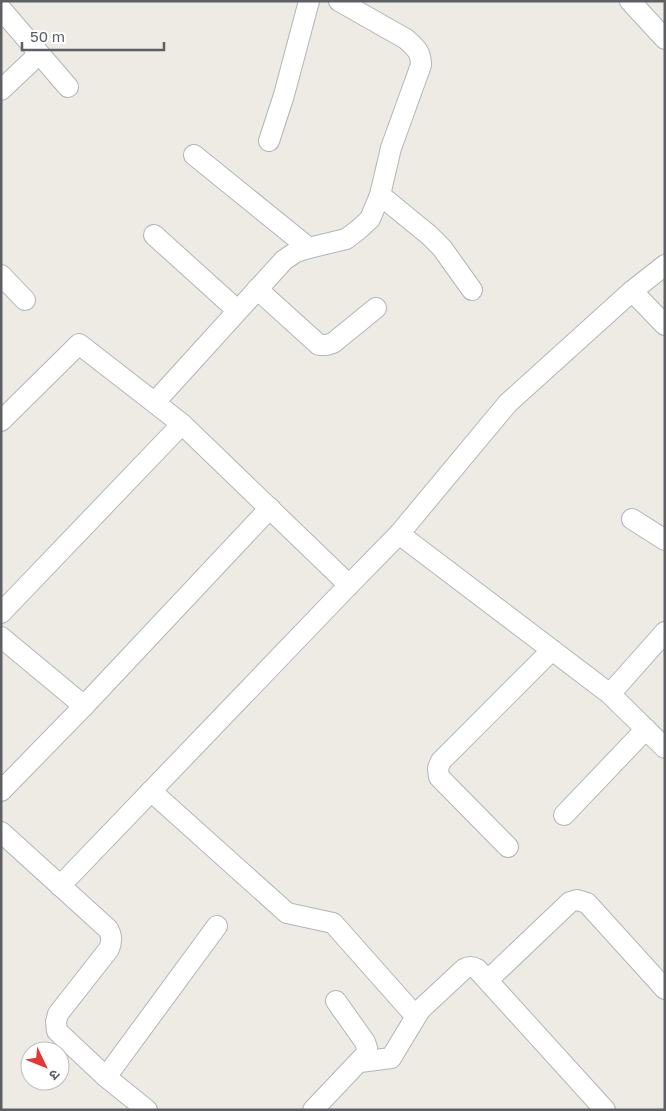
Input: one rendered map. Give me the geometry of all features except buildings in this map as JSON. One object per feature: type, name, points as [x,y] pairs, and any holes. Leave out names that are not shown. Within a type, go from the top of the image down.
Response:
[{"type":"street","points":[[269,142],[310,1]]},
{"type":"street","points":[[155,402],[284,260],[296,252],[346,238],[370,219],[380,196],[391,148],[421,65],[421,56],[406,39],[339,1]]},
{"type":"street","points":[[630,1],[665,39]]},
{"type":"street","points":[[1,9],[68,87]]},
{"type":"street","points":[[1,90],[39,54]]},
{"type":"street","points":[[194,155],[309,248]]},
{"type":"street","points":[[380,196],[429,235],[442,248],[472,290]]},
{"type":"street","points":[[154,235],[238,310]]},
{"type":"street","points":[[60,886],[399,534],[508,403],[632,291],[665,265]]},
{"type":"street","points":[[1,275],[25,300]]},
{"type":"street","points":[[257,289],[319,344],[333,343],[376,308]]},
{"type":"street","points":[[632,291],[665,326]]},
{"type":"street","points":[[1,421],[79,344],[182,424],[349,585]]},
{"type":"street","points":[[1,613],[182,424]]},
{"type":"street","points":[[1,791],[84,706],[270,508]]},
{"type":"street","points":[[632,519],[665,540]]},
{"type":"street","points":[[399,534],[610,694],[665,748]]},
{"type":"street","points":[[610,694],[665,632]]},
{"type":"street","points":[[1,637],[84,706]]},
{"type":"street","points":[[508,847],[439,777],[438,768],[441,761],[552,650]]},
{"type":"street","points":[[564,815],[646,729]]},
{"type":"street","points":[[151,791],[287,913],[333,923],[411,1011],[420,1010]]},
{"type":"street","points":[[1,832],[108,929],[112,941],[110,949],[58,1014],[56,1022],[57,1031],[106,1077],[147,1110]]},
{"type":"street","points":[[488,980],[570,902],[577,900],[587,903],[665,989]]},
{"type":"street","points":[[106,1077],[217,926]]},
{"type":"street","points":[[360,1062],[391,1058],[420,1010],[469,966],[476,969],[488,980],[605,1110]]},
{"type":"street","points":[[313,1110],[366,1054],[365,1042],[336,1001]]}]
